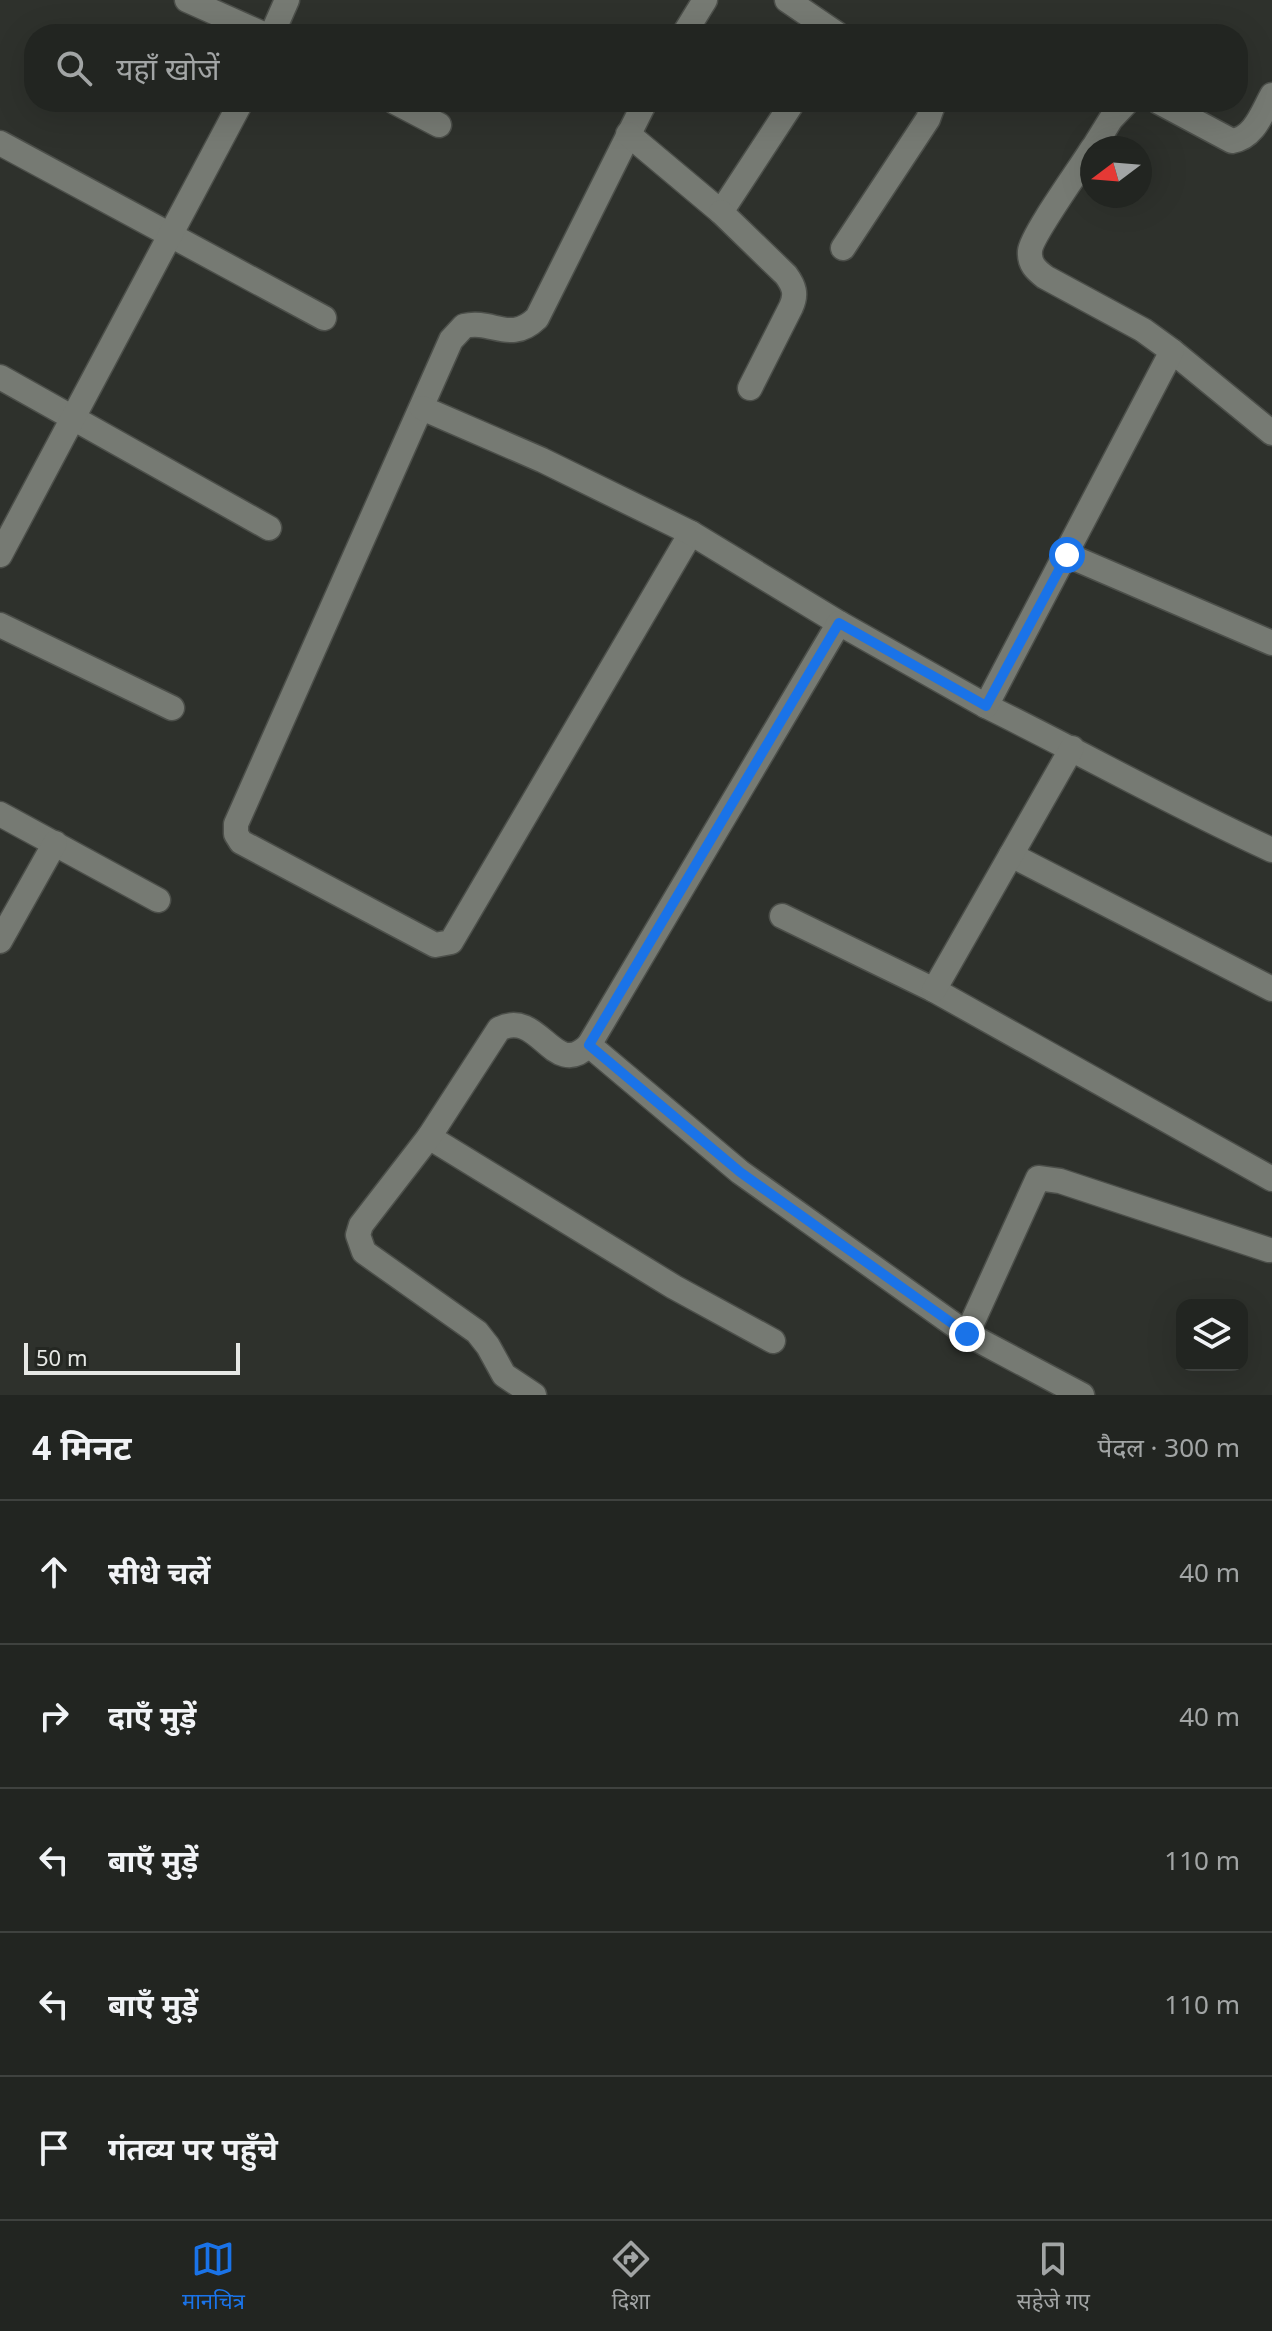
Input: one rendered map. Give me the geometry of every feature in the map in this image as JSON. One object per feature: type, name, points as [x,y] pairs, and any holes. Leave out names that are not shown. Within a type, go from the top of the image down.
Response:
[{"type":"street","points":[[187,0],[241,24]]},
{"type":"street","points":[[276,24],[287,0]]},
{"type":"street","points":[[690,24],[705,0]]},
{"type":"street","points":[[787,0],[822,24]]},
{"type":"street","points":[[1178,112],[1232,141],[1245,138],[1252,131],[1272,95]]},
{"type":"street","points":[[0,555],[236,112]]},
{"type":"street","points":[[414,112],[439,125]]},
{"type":"street","points":[[640,112],[537,318],[530,325],[509,332],[472,324],[456,332],[246,801],[236,824],[236,834],[247,847],[435,945],[451,942],[691,533]]},
{"type":"street","points":[[721,212],[786,112]]},
{"type":"street","points":[[843,248],[930,112]]},
{"type":"street","points":[[1100,136],[1118,112]]},
{"type":"street","points":[[628,134],[721,212],[792,283],[795,293],[791,307],[750,388]]},
{"type":"street","points":[[0,143],[324,318]]},
{"type":"street","points":[[1080,168],[1033,242],[1031,261],[1034,268],[1143,330],[1272,433]]},
{"type":"street","points":[[986,706],[1172,351]]},
{"type":"street","points":[[0,377],[269,528]]},
{"type":"street","points":[[422,408],[542,460],[691,533],[839,623],[986,706],[1207,820],[1272,850]]},
{"type":"street","points":[[1067,555],[1272,643]]},
{"type":"street","points":[[534,1395],[504,1375],[477,1332],[364,1252],[358,1235],[361,1225],[429,1137],[499,1029],[513,1024],[529,1029],[565,1056],[575,1056],[589,1045],[839,623]]},
{"type":"street","points":[[0,625],[172,708]]},
{"type":"street","points":[[934,990],[1072,748]]},
{"type":"street","points":[[0,814],[158,900]]},
{"type":"street","points":[[0,941],[55,843]]},
{"type":"street","points":[[1011,855],[1272,989]]},
{"type":"street","points":[[782,916],[934,990],[1272,1179]]},
{"type":"street","points":[[589,1045],[740,1172],[967,1334],[1082,1395]]},
{"type":"street","points":[[429,1137],[674,1287],[773,1341]]},
{"type":"street","points":[[967,1334],[1038,1178],[1060,1181],[1271,1247]]},
{"type":"route","points":[[967,1334],[740,1172],[589,1045],[839,623],[986,706],[1067,555]]}]
